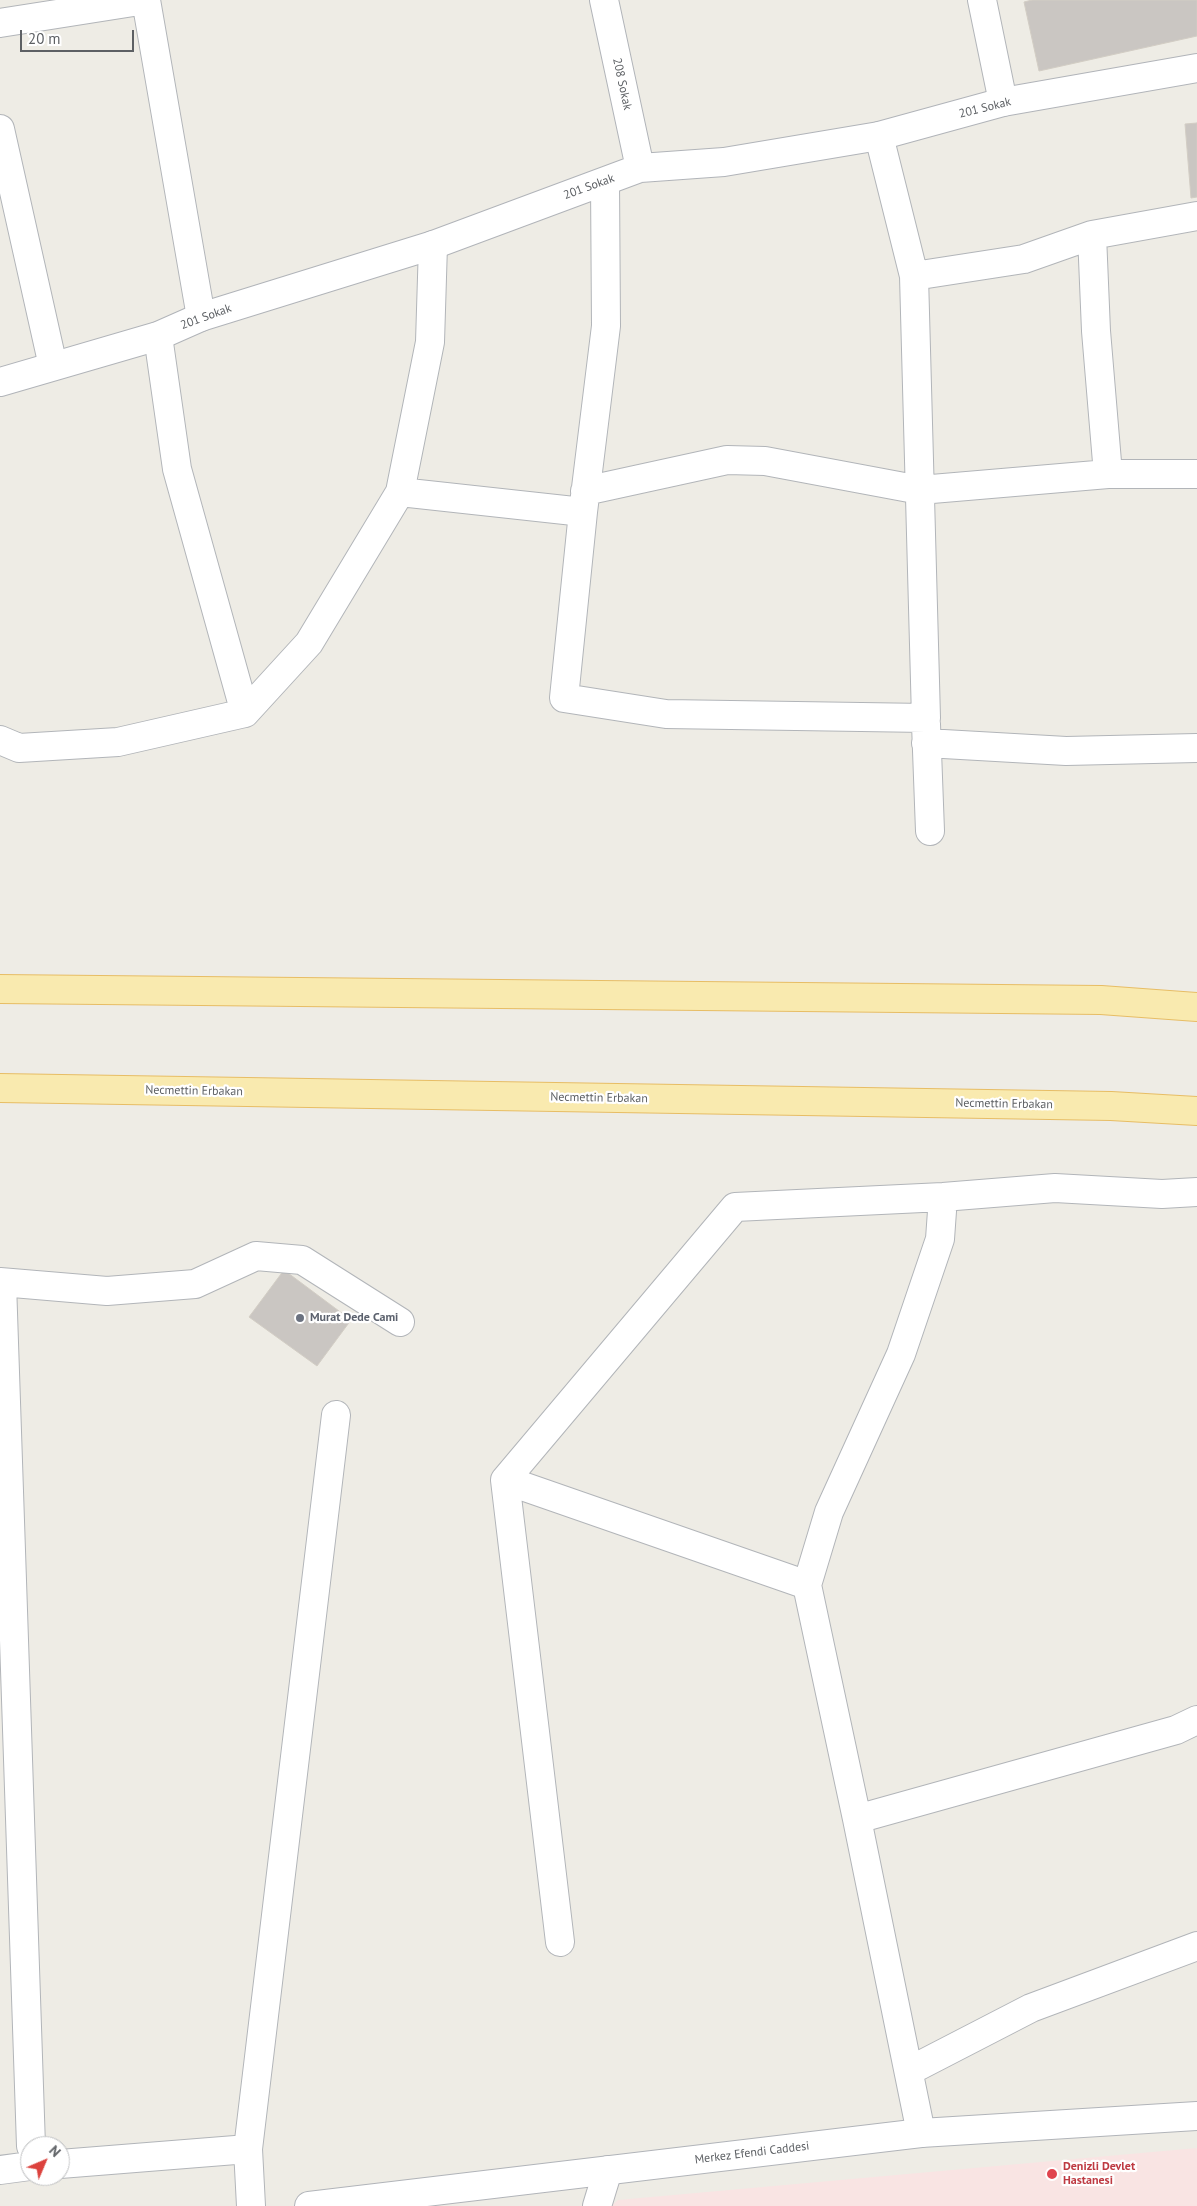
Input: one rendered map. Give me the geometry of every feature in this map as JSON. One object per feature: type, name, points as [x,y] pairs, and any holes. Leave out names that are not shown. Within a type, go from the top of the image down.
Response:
[{"type":"main road","points":[[0,989],[1101,1000],[1197,1007]]},
{"type":"main road","name":"Necmettin Erbakan","points":[[0,1088],[1091,1106],[1197,1111]]},
{"type":"street","points":[[0,23],[146,0],[202,317]]},
{"type":"street","name":"208 Sokak","points":[[604,0],[640,168]]},
{"type":"street","points":[[982,0],[1003,102]]},
{"type":"street","name":"201 Sokak","points":[[0,382],[158,336],[202,317],[433,245],[640,168],[724,162],[879,136],[1003,102],[1197,68]]},
{"type":"street","points":[[0,129],[54,366]]},
{"type":"street","points":[[879,136],[914,276],[930,831]]},
{"type":"street","points":[[605,182],[606,326],[584,502],[564,698],[666,714],[926,730],[1066,751],[1197,748]]},
{"type":"street","points":[[914,276],[1024,260],[1092,235],[1197,216]]},
{"type":"street","points":[[1092,235],[1096,331],[1108,474]]},
{"type":"street","points":[[0,740],[19,748],[118,742],[245,714],[309,643],[400,492],[430,342],[433,245]]},
{"type":"street","points":[[158,336],[177,470],[245,714]]},
{"type":"street","points":[[400,492],[584,502],[727,460],[765,461],[920,490],[1108,474],[1197,474]]},
{"type":"street","points":[[560,1942],[505,1480],[735,1207],[943,1197],[1055,1188],[1162,1194],[1197,1192]]},
{"type":"street","points":[[921,2133],[807,1585],[828,1512],[901,1354],[940,1239],[943,1197]]},
{"type":"street","points":[[31,2136],[1,1283],[107,1291],[195,1284],[256,1256],[302,1260],[400,1322]]},
{"type":"street","points":[[251,2206],[248,2149],[336,1415]]},
{"type":"street","points":[[505,1480],[807,1585]]},
{"type":"street","points":[[857,1819],[1176,1730],[1197,1720]]},
{"type":"street","points":[[908,2071],[1031,2008],[1197,1946]]},
{"type":"street","name":"Merkez Efendi Caddesi","points":[[309,2206],[921,2133],[1197,2116]]},
{"type":"street","points":[[70,2163],[248,2149]]},
{"type":"street","points":[[0,2170],[20,2167]]},
{"type":"street","points":[[597,2206],[608,2170]]},
{"type":"shaded area","name":"Denizli Devlet Hastanesi","points":[[1197,2148],[1197,2206],[611,2206],[618,2200]]},
{"type":"building","points":[[1032,0],[1197,0],[1197,36],[1039,71],[1024,2]]},
{"type":"building","points":[[1197,123],[1197,197],[1191,198],[1185,124]]},
{"type":"building","name":"Murat Dede Cami","points":[[284,1270],[351,1320],[317,1366],[249,1317]]},
{"type":"place","name":"Murat Dede Cami","points":[[300,1318]]},
{"type":"place","name":"Denizli Devlet Hastanesi","points":[[1052,2174]]}]
